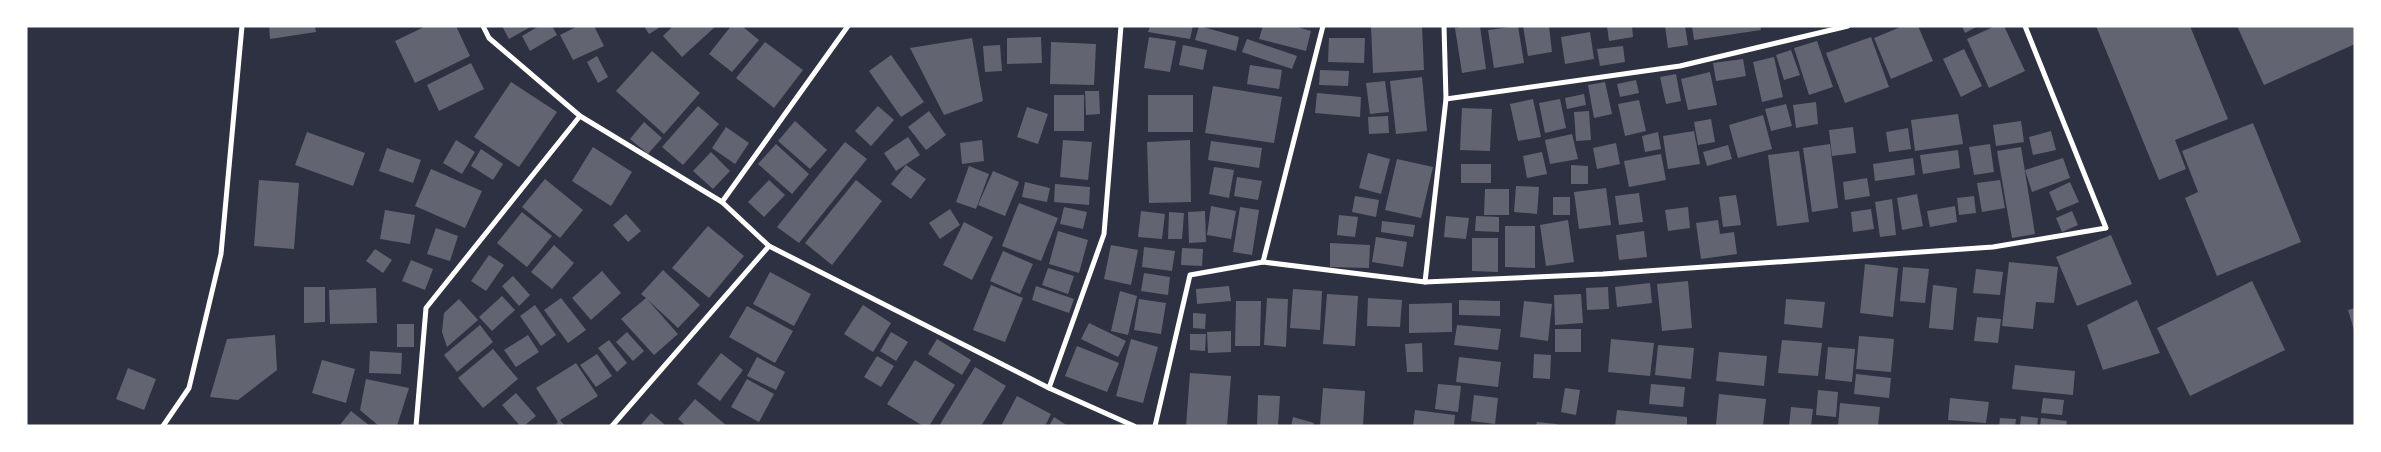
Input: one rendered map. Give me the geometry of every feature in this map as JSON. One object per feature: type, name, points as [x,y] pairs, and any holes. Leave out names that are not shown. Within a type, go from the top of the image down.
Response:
[{"type":"street","points":[[163,426],[189,388],[221,254],[242,26]]},
{"type":"street","points":[[483,26],[489,38],[580,116],[722,202],[769,246],[1049,388],[1134,426]]},
{"type":"street","points":[[722,202],[848,26]]},
{"type":"street","points":[[1049,388],[1104,234],[1121,26]]},
{"type":"street","points":[[1263,262],[1323,26]]},
{"type":"street","points":[[1425,282],[1446,99],[1444,26]]},
{"type":"street","points":[[1446,99],[1680,66],[1848,26]]},
{"type":"street","points":[[1155,426],[1190,276],[1263,262],[1425,282],[1603,274],[1993,247],[2106,228],[2025,26]]},
{"type":"street","points":[[416,426],[426,308],[580,116]]},
{"type":"street","points":[[612,426],[769,246]]},
{"type":"building","points":[[269,26],[315,26],[316,32],[270,39]]},
{"type":"building","points":[[426,26],[456,26],[470,56],[415,83],[395,41]]},
{"type":"building","points":[[502,26],[532,26],[509,39]]},
{"type":"building","points":[[539,26],[552,26],[557,35],[530,51],[522,36]]},
{"type":"building","points":[[578,26],[594,26],[604,46],[573,60],[560,35]]},
{"type":"building","points":[[644,26],[662,26],[649,34]]},
{"type":"building","points":[[673,26],[716,26],[682,57],[663,36]]},
{"type":"building","points":[[731,26],[742,26],[759,40],[732,72],[709,54]]},
{"type":"building","points":[[1150,26],[1193,26],[1190,39],[1148,32]]},
{"type":"building","points":[[1199,26],[1239,37],[1236,51],[1195,40]]},
{"type":"building","points":[[1263,26],[1294,26],[1311,31],[1306,51],[1259,39]]},
{"type":"building","points":[[1371,26],[1422,26],[1424,70],[1373,73]]},
{"type":"building","points":[[1480,26],[1486,69],[1462,73],[1455,28]]},
{"type":"building","points":[[1518,26],[1524,63],[1494,68],[1488,30]]},
{"type":"building","points":[[1523,26],[1549,26],[1552,52],[1528,56]]},
{"type":"building","points":[[1607,26],[1632,26],[1633,37],[1609,41]]},
{"type":"building","points":[[1665,26],[1685,26],[1688,45],[1668,48]]},
{"type":"building","points":[[1692,26],[1760,26],[1761,30],[1694,40]]},
{"type":"building","points":[[1903,26],[1918,26],[1933,61],[1891,79],[1874,38]]},
{"type":"building","points":[[1962,26],[1978,26],[1965,33]]},
{"type":"building","points":[[1995,26],[2004,26],[2025,71],[1989,88],[1967,39]]},
{"type":"building","points":[[2096,26],[2190,26],[2228,119],[2175,140],[2186,169],[2159,180]]},
{"type":"building","points":[[2237,26],[2355,26],[2355,44],[2264,85]]},
{"type":"building","points":[[1590,32],[1594,59],[1565,64],[1561,37]]},
{"type":"building","points":[[1041,37],[1042,63],[1007,64],[1007,38]]},
{"type":"building","points":[[1149,37],[1176,41],[1170,72],[1144,68]]},
{"type":"building","points":[[1871,37],[1889,87],[1845,103],[1826,53]]},
{"type":"building","points":[[972,38],[983,101],[944,115],[910,48]]},
{"type":"building","points":[[1329,38],[1365,38],[1364,63],[1328,62]]},
{"type":"building","points":[[1247,39],[1297,56],[1292,69],[1242,52]]},
{"type":"building","points":[[1817,41],[1833,87],[1809,95],[1794,48]]},
{"type":"building","points":[[765,42],[803,70],[774,108],[736,78]]},
{"type":"building","points":[[1051,42],[1096,44],[1094,85],[1050,84]]},
{"type":"building","points":[[1000,45],[1002,71],[985,72],[983,46]]},
{"type":"building","points":[[1183,45],[1207,50],[1203,70],[1179,65]]},
{"type":"building","points":[[1623,46],[1625,62],[1600,66],[1597,49]]},
{"type":"building","points":[[1964,49],[1982,86],[1961,97],[1943,59]]},
{"type":"building","points":[[1791,50],[1800,75],[1784,80],[1776,55]]},
{"type":"building","points":[[652,51],[700,93],[664,134],[616,91]]},
{"type":"building","points":[[891,55],[924,102],[901,117],[869,71]]},
{"type":"building","points":[[597,56],[608,77],[598,83],[587,62]]},
{"type":"building","points":[[1774,57],[1783,97],[1762,102],[1753,62]]},
{"type":"building","points":[[1743,59],[1746,76],[1716,81],[1713,63]]},
{"type":"building","points":[[471,63],[484,89],[439,111],[427,85]]},
{"type":"building","points":[[1250,65],[1282,70],[1279,89],[1247,84]]},
{"type":"building","points":[[1320,70],[1349,71],[1348,86],[1319,85]]},
{"type":"building","points":[[1710,72],[1717,105],[1688,110],[1681,79]]},
{"type":"building","points":[[1676,74],[1681,101],[1666,104],[1660,77]]},
{"type":"building","points":[[1422,77],[1427,131],[1396,134],[1390,81]]},
{"type":"building","points":[[1636,80],[1639,93],[1620,97],[1617,84]]},
{"type":"building","points":[[1385,81],[1389,112],[1370,114],[1366,83]]},
{"type":"building","points":[[511,82],[557,112],[519,167],[474,137]]},
{"type":"building","points":[[1605,82],[1612,114],[1594,118],[1588,85]]},
{"type":"building","points":[[1213,86],[1282,97],[1274,143],[1205,133]]},
{"type":"building","points":[[1085,91],[1099,91],[1100,114],[1086,115]]},
{"type":"building","points":[[1317,93],[1361,97],[1360,117],[1315,113]]},
{"type":"building","points":[[1584,94],[1586,105],[1567,109],[1565,98]]},
{"type":"building","points":[[1054,95],[1084,95],[1084,131],[1054,131]]},
{"type":"building","points":[[1148,95],[1193,95],[1193,132],[1148,132]]},
{"type":"building","points":[[1533,99],[1541,137],[1518,141],[1510,104]]},
{"type":"building","points":[[1560,99],[1566,128],[1545,133],[1539,103]]},
{"type":"building","points":[[1639,100],[1646,131],[1625,136],[1618,104]]},
{"type":"building","points":[[1816,102],[1818,124],[1796,128],[1793,105]]},
{"type":"building","points":[[1786,104],[1792,126],[1771,131],[1765,109]]},
{"type":"building","points":[[698,106],[719,124],[683,165],[662,147]]},
{"type":"building","points":[[878,106],[894,120],[871,146],[855,131]]},
{"type":"building","points":[[1027,107],[1048,114],[1038,144],[1017,137]]},
{"type":"building","points":[[1462,108],[1492,109],[1490,151],[1460,150]]},
{"type":"building","points":[[929,111],[946,135],[926,150],[908,127]]},
{"type":"building","points":[[1589,111],[1591,140],[1576,141],[1574,112]]},
{"type":"building","points":[[1958,114],[1963,144],[1915,151],[1911,120]]},
{"type":"building","points":[[1763,115],[1772,149],[1738,158],[1729,125]]},
{"type":"building","points":[[1388,116],[1389,133],[1369,134],[1368,117]]},
{"type":"building","points":[[1711,119],[1715,142],[1698,145],[1694,122]]},
{"type":"building","points":[[795,121],[827,150],[810,169],[778,141]]},
{"type":"building","points":[[2021,121],[2024,142],[1996,146],[1993,125]]},
{"type":"building","points":[[644,122],[662,138],[648,154],[630,139]]},
{"type":"building","points":[[2253,123],[2301,242],[2217,276],[2185,198],[2198,192],[2182,151]]},
{"type":"building","points":[[726,127],[749,143],[735,164],[712,148]]},
{"type":"building","points":[[1853,127],[1856,153],[1832,156],[1829,130]]},
{"type":"building","points":[[1908,128],[1911,149],[1889,152],[1886,132]]},
{"type":"building","points":[[1694,131],[1700,164],[1668,169],[1663,136]]},
{"type":"building","points":[[2051,131],[2056,150],[2033,155],[2029,137]]},
{"type":"building","points":[[307,132],[365,153],[353,186],[295,165]]},
{"type":"building","points":[[1658,132],[1661,149],[1645,152],[1642,136]]},
{"type":"building","points":[[1572,134],[1578,159],[1550,164],[1545,140]]},
{"type":"building","points":[[908,137],[920,155],[896,171],[884,153]]},
{"type":"building","points":[[456,140],[475,152],[462,174],[443,163]]},
{"type":"building","points":[[982,140],[984,161],[962,164],[960,143]]},
{"type":"building","points":[[1063,140],[1092,142],[1088,180],[1060,177]]},
{"type":"building","points":[[1190,140],[1191,202],[1149,203],[1147,142]]},
{"type":"building","points":[[1211,141],[1262,148],[1259,168],[1208,160]]},
{"type":"building","points":[[845,142],[867,159],[799,243],[777,227]]},
{"type":"building","points":[[1616,143],[1620,164],[1597,169],[1593,148]]},
{"type":"building","points":[[776,144],[809,174],[792,194],[758,164]]},
{"type":"building","points":[[1830,144],[1838,208],[1812,212],[1803,148]]},
{"type":"building","points":[[1990,144],[1994,172],[1974,175],[1969,147]]},
{"type":"building","points":[[1728,145],[1732,159],[1707,166],[1703,152]]},
{"type":"building","points":[[593,147],[632,172],[611,206],[572,181]]},
{"type":"building","points":[[2021,147],[2035,234],[2012,238],[1997,151]]},
{"type":"building","points":[[387,148],[421,160],[413,183],[379,171]]},
{"type":"building","points":[[481,149],[503,164],[493,180],[471,166]]},
{"type":"building","points":[[1958,150],[1960,168],[1923,174],[1920,155]]},
{"type":"building","points":[[1799,151],[1809,222],[1777,226],[1768,155]]},
{"type":"building","points":[[711,152],[730,171],[713,189],[693,171]]},
{"type":"building","points":[[1542,152],[1547,174],[1527,178],[1523,156]]},
{"type":"building","points":[[1368,153],[1390,159],[1381,194],[1359,188]]},
{"type":"building","points":[[1661,154],[1666,180],[1629,187],[1624,161]]},
{"type":"building","points":[[1913,158],[1915,175],[1875,181],[1873,164]]},
{"type":"building","points":[[2063,158],[2070,178],[2032,192],[2025,170]]},
{"type":"building","points":[[1397,159],[1433,167],[1421,218],[1385,210]]},
{"type":"building","points":[[1461,164],[1491,164],[1491,183],[1461,183]]},
{"type":"building","points":[[906,165],[926,179],[911,199],[891,184]]},
{"type":"building","points":[[1571,165],[1588,166],[1588,184],[1571,184]]},
{"type":"building","points":[[969,166],[989,174],[976,209],[956,202]]},
{"type":"building","points":[[1214,167],[1234,170],[1229,198],[1209,194]]},
{"type":"building","points":[[431,169],[482,191],[465,228],[415,206]]},
{"type":"building","points":[[993,171],[1019,182],[1005,216],[978,205]]},
{"type":"building","points":[[1237,177],[1262,181],[1258,200],[1234,196]]},
{"type":"building","points":[[1867,178],[1870,196],[1845,200],[1843,182]]},
{"type":"building","points":[[545,179],[583,210],[560,238],[522,207]]},
{"type":"building","points":[[259,180],[299,183],[294,249],[254,246]]},
{"type":"building","points":[[769,180],[785,195],[764,217],[748,202]]},
{"type":"building","points":[[856,180],[882,201],[832,265],[805,243]]},
{"type":"building","points":[[2000,180],[2005,208],[1982,212],[1977,183]]},
{"type":"building","points":[[1025,182],[1050,188],[1047,202],[1022,197]]},
{"type":"building","points":[[2070,182],[2079,202],[2057,211],[2049,192]]},
{"type":"building","points":[[1055,184],[1090,187],[1089,205],[1054,202]]},
{"type":"building","points":[[1516,186],[1539,187],[1537,214],[1514,212]]},
{"type":"building","points":[[1606,188],[1611,225],[1579,229],[1574,192]]},
{"type":"building","points":[[1485,189],[1509,189],[1509,215],[1484,215]]},
{"type":"building","points":[[1639,193],[1643,222],[1619,225],[1615,196]]},
{"type":"building","points":[[1917,194],[1923,226],[1902,230],[1897,198]]},
{"type":"building","points":[[1736,195],[1741,225],[1723,227],[1719,197]]},
{"type":"building","points":[[1355,196],[1379,200],[1376,217],[1352,212]]},
{"type":"building","points":[[1974,196],[1976,213],[1959,215],[1957,198]]},
{"type":"building","points":[[1553,197],[1570,197],[1570,215],[1553,215]]},
{"type":"building","points":[[1892,199],[1896,235],[1880,237],[1875,202]]},
{"type":"building","points":[[1019,203],[1058,218],[1041,261],[1002,246]]},
{"type":"building","points":[[1211,206],[1236,211],[1231,239],[1207,235]]},
{"type":"building","points":[[1955,206],[1957,222],[1930,227],[1927,211]]},
{"type":"building","points":[[1064,207],[1087,212],[1083,229],[1060,224]]},
{"type":"building","points":[[1240,207],[1259,210],[1252,255],[1233,252]]},
{"type":"building","points":[[1688,207],[1690,228],[1668,231],[1665,210]]},
{"type":"building","points":[[950,209],[960,225],[940,239],[929,223]]},
{"type":"building","points":[[1871,209],[1874,229],[1853,232],[1851,212]]},
{"type":"building","points":[[385,210],[415,215],[410,244],[380,239]]},
{"type":"building","points":[[1141,211],[1165,214],[1162,239],[1138,237]]},
{"type":"building","points":[[1205,211],[1206,242],[1189,243],[1188,212]]},
{"type":"building","points":[[2072,211],[2078,225],[2062,232],[2056,218]]},
{"type":"building","points":[[522,212],[552,236],[527,267],[497,243]]},
{"type":"building","points":[[1169,212],[1184,213],[1182,239],[1168,239]]},
{"type":"building","points":[[626,214],[641,231],[628,242],[613,225]]},
{"type":"building","points":[[1339,215],[1358,217],[1355,237],[1337,235]]},
{"type":"building","points":[[1446,216],[1469,218],[1466,239],[1444,237]]},
{"type":"building","points":[[1476,216],[1499,217],[1499,232],[1475,231]]},
{"type":"building","points":[[1568,220],[1574,262],[1546,266],[1540,225]]},
{"type":"building","points":[[1718,220],[1720,234],[1734,232],[1737,254],[1701,259],[1696,223]]},
{"type":"building","points":[[1382,221],[1415,225],[1413,237],[1381,232]]},
{"type":"building","points":[[964,222],[993,237],[972,280],[943,265]]},
{"type":"building","points":[[708,226],[744,256],[709,298],[672,268]]},
{"type":"building","points":[[1505,226],[1535,226],[1535,268],[1505,267]]},
{"type":"building","points":[[436,228],[458,236],[450,261],[427,254]]},
{"type":"building","points":[[1058,231],[1088,240],[1079,273],[1049,264]]},
{"type":"building","points":[[1644,231],[1647,257],[1619,260],[1616,235]]},
{"type":"building","points":[[2111,235],[2132,284],[2077,306],[2056,257]]},
{"type":"building","points":[[1376,237],[1407,242],[1403,267],[1372,262]]},
{"type":"building","points":[[1472,238],[1498,238],[1498,272],[1472,271]]},
{"type":"building","points":[[1330,243],[1370,245],[1369,268],[1330,267]]},
{"type":"building","points":[[554,245],[574,263],[552,289],[531,272]]},
{"type":"building","points":[[1111,245],[1138,250],[1131,285],[1104,279]]},
{"type":"building","points":[[1144,247],[1175,251],[1172,271],[1142,267]]},
{"type":"building","points":[[1182,248],[1203,249],[1202,266],[1181,265]]},
{"type":"building","points":[[375,249],[392,260],[383,273],[366,261]]},
{"type":"building","points":[[1003,251],[1033,264],[1020,294],[990,281]]},
{"type":"building","points":[[489,255],[504,265],[486,291],[471,281]]},
{"type":"building","points":[[411,260],[433,269],[425,290],[402,281]]},
{"type":"building","points":[[2009,262],[2058,267],[2054,303],[2036,302],[2033,329],[2002,326]]},
{"type":"building","points":[[1865,264],[1898,268],[1893,317],[1860,313]]},
{"type":"building","points":[[1903,267],[1929,269],[1925,303],[1900,301]]},
{"type":"building","points":[[1048,268],[1074,276],[1068,294],[1042,285]]},
{"type":"building","points":[[1976,269],[2003,272],[2000,295],[1973,293]]},
{"type":"building","points":[[663,270],[700,305],[678,328],[647,299],[678,334],[654,355],[621,319],[646,298],[641,294]]},
{"type":"building","points":[[602,271],[621,293],[591,320],[572,298]]},
{"type":"building","points":[[770,272],[811,294],[794,326],[753,304]]},
{"type":"building","points":[[1144,273],[1170,277],[1168,295],[1141,291]]},
{"type":"building","points":[[513,276],[530,295],[519,306],[502,286]]},
{"type":"building","points":[[1688,281],[1692,328],[1662,331],[1657,284]]},
{"type":"building","points":[[2252,281],[2285,350],[2190,396],[2157,328]]},
{"type":"building","points":[[1650,283],[1652,303],[1617,307],[1615,287]]},
{"type":"building","points":[[991,285],[1023,298],[1005,342],[973,330]]},
{"type":"building","points":[[1933,285],[1957,288],[1953,330],[1929,328]]},
{"type":"building","points":[[1036,286],[1074,299],[1069,313],[1032,300]]},
{"type":"building","points":[[1229,286],[1231,301],[1197,304],[1196,289]]},
{"type":"building","points":[[304,287],[325,287],[325,322],[304,323]]},
{"type":"building","points":[[1608,287],[1609,309],[1587,310],[1586,288]]},
{"type":"building","points":[[376,288],[377,323],[330,324],[329,290]]},
{"type":"building","points":[[1293,289],[1322,291],[1320,330],[1290,328]]},
{"type":"building","points":[[1120,291],[1137,296],[1128,335],[1111,331]]},
{"type":"building","points":[[1327,294],[1358,296],[1355,346],[1323,344]]},
{"type":"building","points":[[1581,294],[1583,323],[1555,325],[1554,295]]},
{"type":"building","points":[[502,296],[515,310],[492,331],[479,317]]},
{"type":"building","points":[[561,298],[586,330],[568,343],[544,310]]},
{"type":"building","points":[[1267,298],[1288,299],[1286,347],[1264,345]]},
{"type":"building","points":[[1368,298],[1402,300],[1400,327],[1367,326]]},
{"type":"building","points":[[459,299],[478,320],[447,347],[442,332],[444,313]]},
{"type":"building","points":[[1139,299],[1166,303],[1161,334],[1134,330]]},
{"type":"building","points":[[1786,299],[1825,302],[1822,328],[1784,324]]},
{"type":"building","points":[[1459,300],[1500,301],[1500,316],[1459,315]]},
{"type":"building","points":[[2137,300],[2160,353],[2103,370],[2087,325]]},
{"type":"building","points":[[1236,301],[1261,301],[1260,346],[1235,346]]},
{"type":"building","points":[[1524,301],[1552,304],[1548,341],[1520,337]]},
{"type":"building","points":[[1452,303],[1452,332],[1409,333],[1409,304]]},
{"type":"building","points":[[535,305],[556,335],[541,346],[520,316]]},
{"type":"building","points":[[863,305],[891,323],[873,352],[844,334]]},
{"type":"building","points":[[747,306],[793,331],[775,363],[729,337]]},
{"type":"building","points":[[2355,308],[2355,330],[2354,330],[2348,310]]},
{"type":"building","points":[[1193,313],[1206,314],[1205,329],[1193,328]]},
{"type":"building","points":[[1977,317],[2001,319],[1998,343],[1974,341]]},
{"type":"building","points":[[1089,323],[1126,341],[1118,357],[1081,339]]},
{"type":"building","points":[[397,324],[414,324],[414,347],[397,347]]},
{"type":"building","points":[[480,325],[493,342],[457,372],[444,355]]},
{"type":"building","points":[[1457,325],[1501,329],[1498,350],[1454,345]]},
{"type":"building","points":[[1555,329],[1581,329],[1581,352],[1555,352]]},
{"type":"building","points":[[1231,331],[1231,352],[1208,353],[1207,332]]},
{"type":"building","points":[[627,332],[644,351],[633,361],[616,342]]},
{"type":"building","points":[[891,332],[908,342],[896,361],[880,351]]},
{"type":"building","points":[[1190,334],[1206,334],[1205,351],[1190,350]]},
{"type":"building","points":[[275,335],[277,370],[238,400],[210,397],[227,339]]},
{"type":"building","points":[[528,335],[539,352],[516,367],[504,350]]},
{"type":"building","points":[[1859,336],[1894,339],[1891,372],[1856,369]]},
{"type":"building","points":[[937,339],[971,360],[962,375],[928,354]]},
{"type":"building","points":[[1131,339],[1158,347],[1143,403],[1116,396]]},
{"type":"building","points":[[1611,339],[1654,343],[1650,376],[1608,372]]},
{"type":"building","points":[[609,340],[627,363],[617,372],[598,348]]},
{"type":"building","points":[[1782,340],[1822,343],[1818,376],[1778,373]]},
{"type":"building","points":[[1422,343],[1423,372],[1407,372],[1405,344]]},
{"type":"building","points":[[1658,345],[1694,348],[1691,379],[1655,375]]},
{"type":"building","points":[[1077,346],[1119,363],[1107,392],[1065,376]]},
{"type":"building","points":[[1828,347],[1855,349],[1852,382],[1825,379]]},
{"type":"building","points":[[493,349],[518,379],[483,408],[458,378]]},
{"type":"building","points":[[370,351],[402,353],[401,374],[369,373]]},
{"type":"building","points":[[1719,352],[1767,356],[1764,386],[1716,381]]},
{"type":"building","points":[[721,353],[743,370],[720,401],[697,384]]},
{"type":"building","points":[[597,354],[612,376],[596,387],[580,365]]},
{"type":"building","points":[[1534,354],[1551,355],[1550,379],[1533,378]]},
{"type":"building","points":[[877,356],[894,366],[881,387],[864,377]]},
{"type":"building","points":[[757,357],[785,372],[776,390],[747,376]]},
{"type":"building","points":[[1459,357],[1501,362],[1498,387],[1456,382]]},
{"type":"building","points":[[322,360],[355,369],[346,403],[312,393]]},
{"type":"building","points":[[915,360],[955,385],[929,426],[923,426],[887,404]]},
{"type":"building","points":[[576,363],[598,396],[560,420],[565,426],[554,426],[558,422],[536,388]]},
{"type":"building","points":[[2015,365],[2075,371],[2073,395],[2012,389]]},
{"type":"building","points":[[975,367],[1006,386],[981,426],[939,426]]},
{"type":"building","points":[[128,368],[156,379],[144,410],[116,399]]},
{"type":"building","points":[[1190,373],[1231,376],[1227,426],[1186,426]]},
{"type":"building","points":[[1856,374],[1891,378],[1889,398],[1854,394]]},
{"type":"building","points":[[366,379],[409,388],[397,426],[379,426],[360,410]]},
{"type":"building","points":[[747,379],[774,394],[759,422],[731,407]]},
{"type":"building","points":[[1438,384],[1461,386],[1458,412],[1435,409]]},
{"type":"building","points":[[1651,384],[1685,387],[1683,407],[1649,404]]},
{"type":"building","points":[[1323,388],[1365,391],[1363,426],[1320,426]]},
{"type":"building","points":[[1565,388],[1580,390],[1576,415],[1561,412]]},
{"type":"building","points":[[1818,390],[1838,392],[1836,417],[1816,415]]},
{"type":"building","points":[[516,393],[536,416],[524,426],[520,426],[502,405]]},
{"type":"building","points":[[1719,394],[1766,399],[1763,426],[1716,425]]},
{"type":"building","points":[[1258,395],[1280,396],[1278,426],[1257,426]]},
{"type":"building","points":[[1474,395],[1498,398],[1495,424],[1471,421]]},
{"type":"building","points":[[1017,396],[1051,414],[1045,426],[1001,426]]},
{"type":"building","points":[[1950,398],[1989,402],[1986,423],[1948,420]]},
{"type":"building","points":[[2043,398],[2064,400],[2062,415],[2041,413]]},
{"type":"building","points":[[695,399],[727,426],[686,426],[678,419]]},
{"type":"building","points":[[1840,403],[1880,407],[1878,426],[1838,426]]},
{"type":"building","points":[[1791,407],[1813,409],[1811,426],[1789,426]]},
{"type":"building","points":[[1415,410],[1455,415],[1454,426],[1413,426]]},
{"type":"building","points":[[1617,410],[1687,417],[1687,426],[1615,426]]},
{"type":"building","points":[[351,411],[370,426],[339,426]]},
{"type":"building","points":[[651,413],[664,424],[666,426],[640,426]]},
{"type":"building","points":[[2021,416],[2038,418],[2037,426],[2020,426]]},
{"type":"building","points":[[1054,417],[1068,426],[1049,426]]},
{"type":"building","points":[[1293,417],[1314,423],[1313,426],[1291,426]]},
{"type":"building","points":[[2000,418],[2016,419],[2015,426],[1999,426]]},
{"type":"building","points":[[2041,418],[2067,421],[2066,426],[2040,426]]},
{"type":"building","points":[[1537,422],[1557,424],[1557,426],[1536,426]]}]
